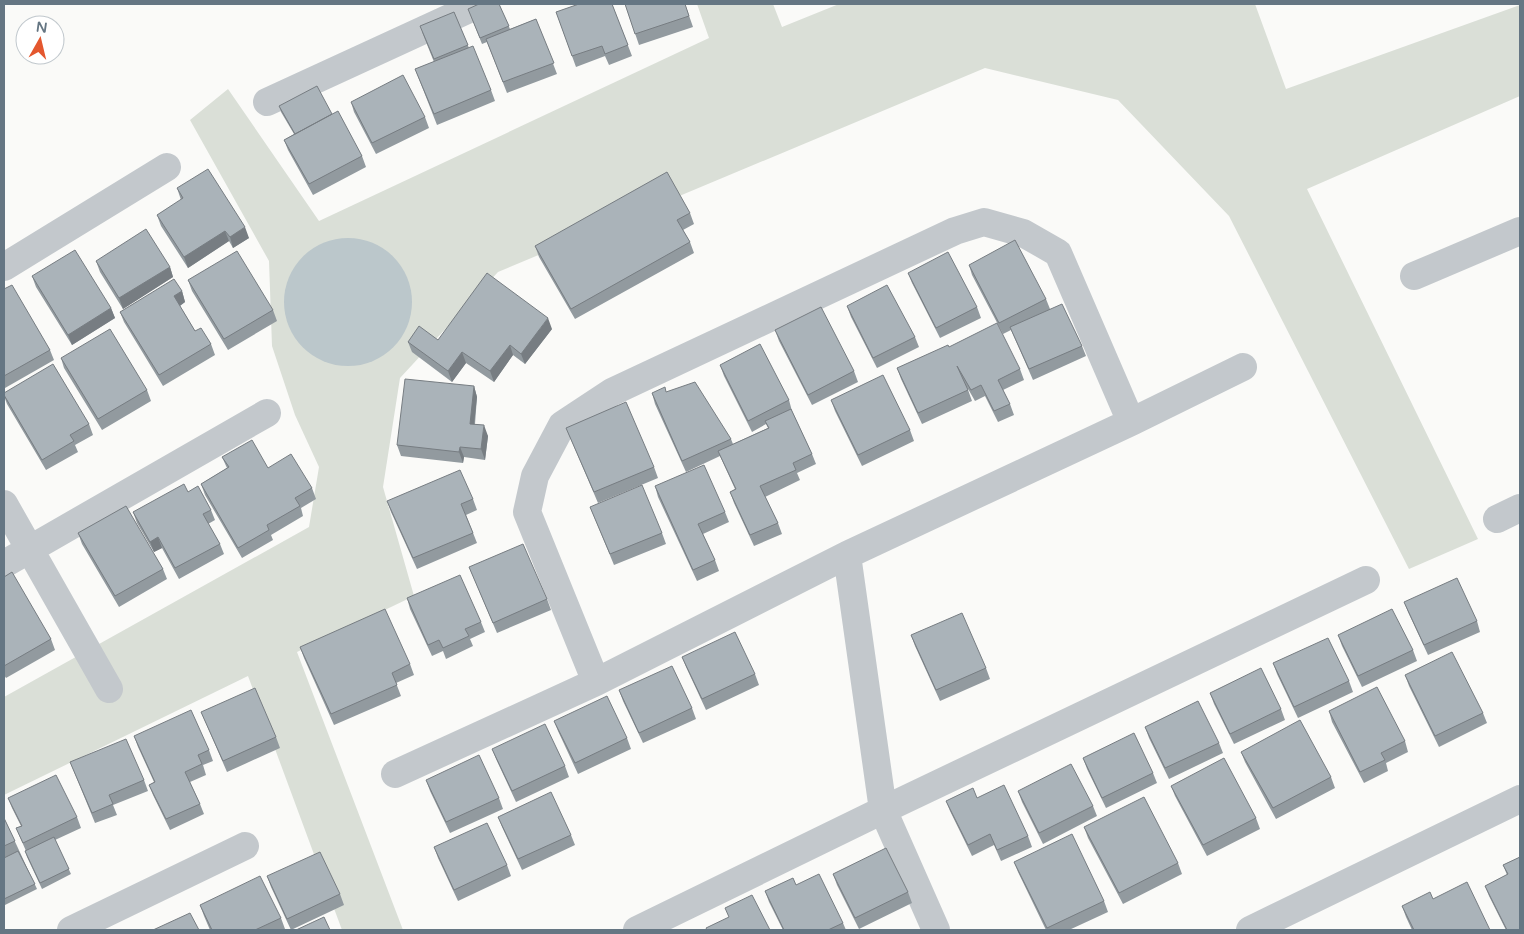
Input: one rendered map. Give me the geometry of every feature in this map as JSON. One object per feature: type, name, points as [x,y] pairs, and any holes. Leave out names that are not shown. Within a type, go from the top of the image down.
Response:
[{"type":"street","points":[[267,102],[480,4]]},
{"type":"street","points":[[4,267],[167,168]]},
{"type":"street","points":[[596,682],[527,512],[535,476],[562,425],[612,392],[946,235],[984,222],[1023,233],[1058,253],[1131,422]]},
{"type":"street","points":[[1414,276],[1520,231]]},
{"type":"street","points":[[395,774],[596,682],[846,555],[1131,422],[1243,367]]},
{"type":"street","points":[[4,564],[28,548],[267,413]]},
{"type":"street","points":[[4,504],[109,689]]},
{"type":"street","points":[[846,555],[883,810],[936,930]]},
{"type":"street","points":[[637,930],[883,810],[1366,580]]},
{"type":"street","points":[[1250,930],[1520,799]]},
{"type":"street","points":[[71,930],[245,846]]},
{"type":"shaded area","points":[[697,4],[773,4],[782,27],[839,4],[1255,4],[1286,89],[1520,5],[1520,96],[1307,189],[1478,539],[1409,569],[1229,216],[1118,100],[985,68],[498,272],[400,378],[383,487],[414,596],[297,652],[403,930],[342,930],[248,676],[4,795],[4,697],[309,527],[319,467],[295,415],[272,346],[269,261],[190,120],[228,89],[319,221],[709,38]]},
{"type":"shaded area","points":[[348,238],[372,243],[393,257],[407,278],[412,302],[407,326],[393,347],[372,361],[348,366],[324,361],[303,347],[289,326],[284,302],[289,278],[303,257],[324,243]]},
{"type":"building","points":[[479,4],[499,4],[509,26],[480,38],[468,9]]},
{"type":"building","points":[[579,4],[612,4],[628,45],[605,54],[602,46],[572,56],[556,12]]},
{"type":"building","points":[[625,4],[685,4],[689,16],[635,34]]},
{"type":"building","points":[[454,12],[468,45],[434,59],[420,26]]},
{"type":"building","points":[[536,19],[554,63],[503,82],[486,39]]},
{"type":"building","points":[[473,46],[491,90],[434,114],[415,69]]},
{"type":"building","points":[[403,75],[425,117],[372,143],[351,102]]},
{"type":"building","points":[[317,86],[332,114],[295,134],[279,106]]},
{"type":"building","points":[[338,111],[362,156],[309,184],[284,140]]},
{"type":"building","points":[[208,169],[245,227],[230,237],[225,231],[184,257],[157,215],[183,198],[177,188]]},
{"type":"building","points":[[667,172],[690,213],[677,220],[690,242],[571,309],[535,246]]},
{"type":"building","points":[[146,229],[170,267],[119,298],[96,261]]},
{"type":"building","points":[[1015,240],[1046,299],[999,323],[969,265]]},
{"type":"building","points":[[75,250],[111,308],[68,335],[32,276]]},
{"type":"building","points":[[237,251],[273,310],[224,339],[188,280]]},
{"type":"building","points":[[948,252],[977,307],[936,328],[908,273]]},
{"type":"building","points":[[487,273],[548,318],[521,354],[510,345],[490,371],[462,352],[448,371],[408,342],[419,326],[438,340]]},
{"type":"building","points":[[174,279],[182,291],[174,296],[195,331],[201,328],[211,344],[159,375],[120,312]]},
{"type":"building","points":[[12,285],[50,350],[4,376],[4,289]]},
{"type":"building","points":[[887,285],[915,337],[873,358],[847,306]]},
{"type":"building","points":[[1062,304],[1082,346],[1029,369],[1010,327]]},
{"type":"building","points":[[821,307],[854,371],[808,395],[775,330]]},
{"type":"building","points":[[997,323],[1020,369],[998,380],[1010,404],[994,411],[981,385],[971,390],[957,366],[968,390],[918,413],[897,368],[948,345],[949,347]]},
{"type":"building","points":[[110,329],[147,390],[98,419],[61,358]]},
{"type":"building","points":[[760,344],[789,400],[748,421],[720,365]]},
{"type":"building","points":[[53,364],[89,424],[70,435],[74,441],[42,460],[4,393]]},
{"type":"building","points":[[883,375],[910,430],[858,455],[831,400]]},
{"type":"building","points":[[405,379],[474,386],[470,424],[484,425],[481,449],[460,447],[459,452],[397,445]]},
{"type":"building","points":[[695,382],[731,439],[682,461],[652,393],[665,387],[666,392]]},
{"type":"building","points":[[626,402],[654,467],[594,492],[566,428]]},
{"type":"building","points":[[791,409],[812,454],[793,463],[796,470],[760,486],[778,523],[750,535],[730,492],[736,489],[718,451],[769,428],[765,421]]},
{"type":"building","points":[[252,440],[268,468],[291,454],[312,488],[295,498],[300,506],[267,525],[269,530],[238,548],[201,484],[229,467],[222,457]]},
{"type":"building","points":[[704,465],[725,512],[698,524],[715,560],[693,570],[655,486]]},
{"type":"building","points":[[460,470],[473,499],[461,504],[473,533],[413,558],[387,501]]},
{"type":"building","points":[[184,484],[188,492],[198,486],[211,510],[203,514],[220,544],[175,568],[158,537],[150,542],[133,512]]},
{"type":"building","points":[[642,485],[662,533],[610,554],[590,507]]},
{"type":"building","points":[[126,506],[163,569],[115,596],[78,533]]},
{"type":"building","points":[[523,544],[547,599],[493,623],[469,567]]},
{"type":"building","points":[[12,572],[51,639],[4,666],[4,577]]},
{"type":"building","points":[[460,575],[481,622],[465,629],[469,636],[443,648],[439,640],[428,645],[407,598]]},
{"type":"building","points":[[1457,578],[1477,621],[1424,645],[1404,602]]},
{"type":"building","points":[[385,609],[410,664],[392,673],[397,685],[331,714],[300,647]]},
{"type":"building","points":[[1392,609],[1413,650],[1358,676],[1338,635]]},
{"type":"building","points":[[962,613],[986,668],[936,690],[911,635]]},
{"type":"building","points":[[735,632],[755,674],[702,699],[682,657]]},
{"type":"building","points":[[1328,638],[1349,681],[1294,707],[1273,663]]},
{"type":"building","points":[[1452,652],[1483,713],[1435,736],[1405,675]]},
{"type":"building","points":[[672,666],[692,708],[639,733],[619,690]]},
{"type":"building","points":[[1261,668],[1281,709],[1230,734],[1210,693]]},
{"type":"building","points":[[1377,687],[1405,741],[1381,753],[1385,760],[1360,772],[1329,711]]},
{"type":"building","points":[[255,688],[276,737],[223,761],[201,712]]},
{"type":"building","points":[[607,696],[627,738],[575,763],[554,721]]},
{"type":"building","points":[[1198,701],[1219,743],[1165,768],[1145,727]]},
{"type":"building","points":[[191,710],[209,750],[198,755],[202,764],[185,772],[200,804],[166,819],[149,785],[155,782],[134,736]]},
{"type":"building","points":[[1300,720],[1331,777],[1273,808],[1241,752]]},
{"type":"building","points":[[545,724],[565,766],[512,791],[492,749]]},
{"type":"building","points":[[1134,733],[1153,773],[1102,798],[1083,758]]},
{"type":"building","points":[[126,739],[144,780],[109,795],[113,804],[92,813],[70,762]]},
{"type":"building","points":[[479,755],[499,798],[446,822],[426,780]]},
{"type":"building","points":[[1224,758],[1256,818],[1203,845],[1171,786]]},
{"type":"building","points":[[1071,764],[1093,806],[1039,833],[1018,791]]},
{"type":"building","points":[[56,775],[77,817],[23,843],[16,828],[22,826],[8,798]]},
{"type":"building","points":[[1004,785],[1028,836],[997,850],[990,834],[968,845],[946,801],[973,788],[977,798]]},
{"type":"building","points":[[551,792],[571,835],[518,859],[498,817]]},
{"type":"building","points":[[1144,797],[1178,863],[1119,893],[1084,827]]},
{"type":"building","points":[[4,818],[15,841],[4,846]]},
{"type":"building","points":[[487,823],[507,865],[454,890],[434,847]]},
{"type":"building","points":[[1072,834],[1104,901],[1047,928],[1014,862]]},
{"type":"building","points":[[54,837],[69,869],[40,883],[25,851]]},
{"type":"building","points":[[886,848],[908,892],[855,918],[833,874]]},
{"type":"building","points":[[18,851],[35,884],[4,899],[4,858]]},
{"type":"building","points":[[320,852],[340,894],[287,919],[267,876]]},
{"type":"building","points":[[1520,857],[1520,930],[1507,930],[1485,886],[1508,874],[1503,865]]},
{"type":"building","points":[[819,874],[843,923],[828,930],[784,930],[765,891],[793,878],[796,885]]},
{"type":"building","points":[[260,876],[281,918],[255,930],[212,930],[200,905]]},
{"type":"building","points":[[1467,882],[1490,930],[1414,930],[1402,906],[1430,892],[1433,899]]},
{"type":"building","points":[[752,895],[770,930],[707,930],[706,928],[729,917],[725,908]]},
{"type":"building","points":[[190,913],[199,930],[153,930]]},
{"type":"building","points":[[324,917],[330,930],[296,930]]}]
